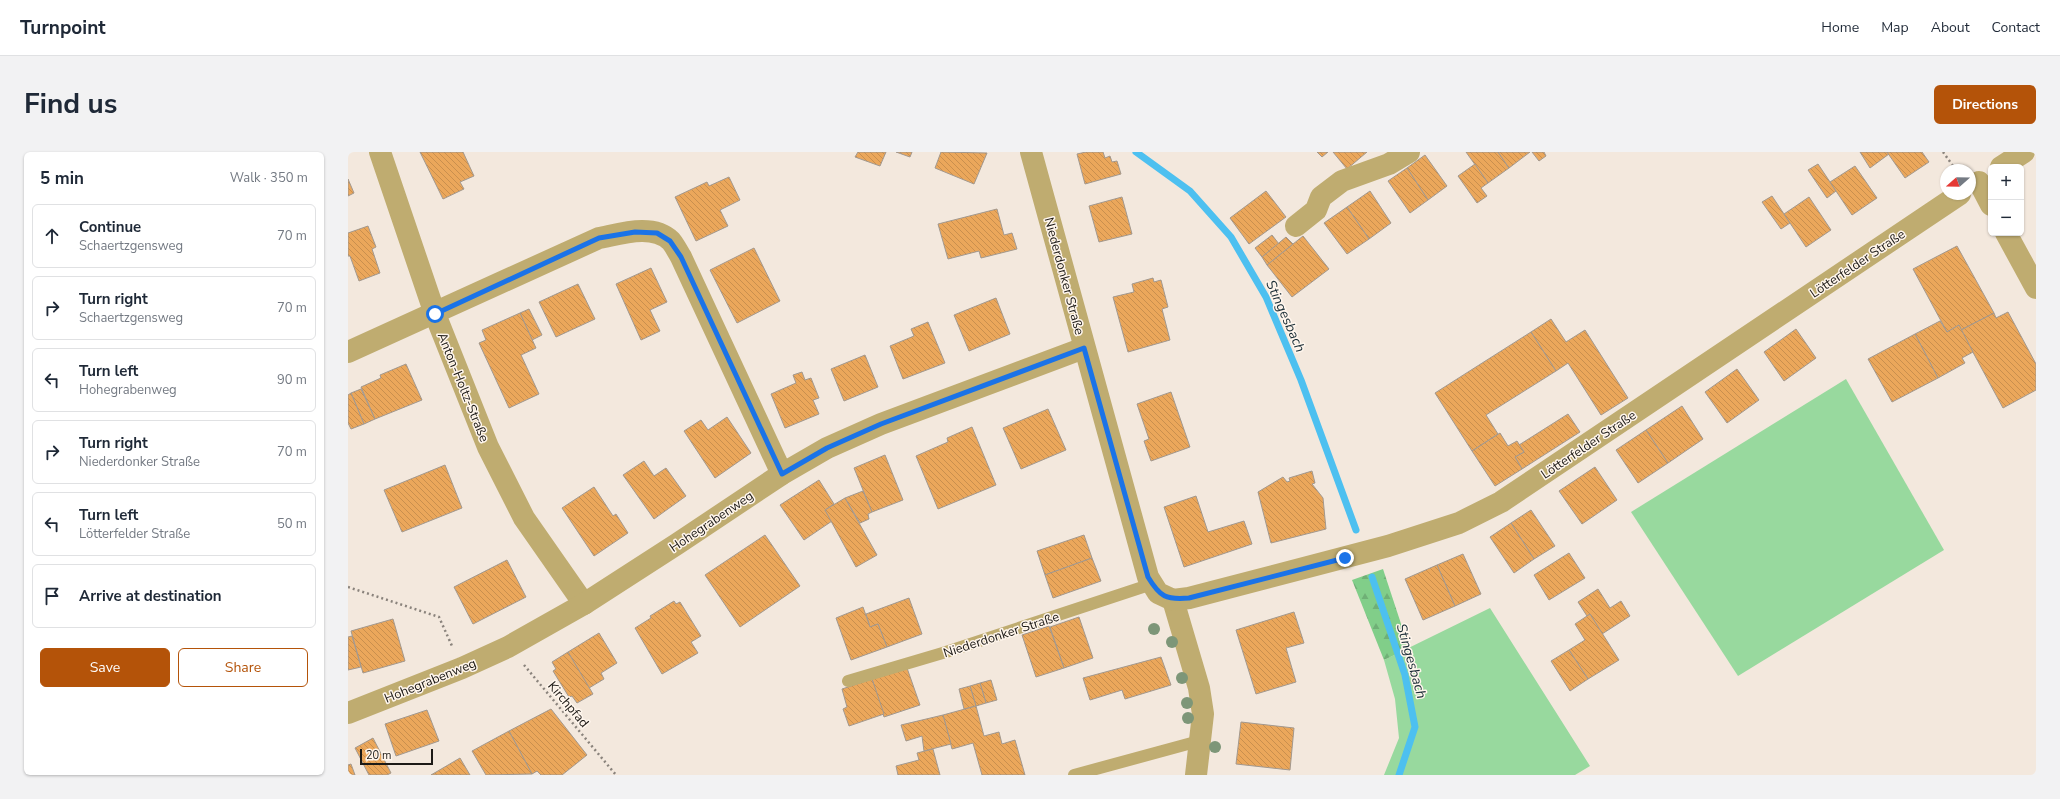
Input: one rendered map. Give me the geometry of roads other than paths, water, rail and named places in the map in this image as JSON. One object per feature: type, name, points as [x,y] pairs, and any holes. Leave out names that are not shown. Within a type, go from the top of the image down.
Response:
[{"type":"street","name":"Anton-Holtz-Straße","points":[[380,152],[435,314],[488,447],[520,511],[584,604]]},
{"type":"street","name":"Niederdonker Straße","points":[[1031,152],[1148,577],[1158,593],[1173,600]]},
{"type":"street","points":[[1296,226],[1316,210],[1321,197],[1342,180],[1389,164],[1409,152]]},
{"type":"street","points":[[2006,164],[2024,152]]},
{"type":"street","points":[[1980,181],[1989,200]]},
{"type":"street","name":"Lötterfelder Straße","points":[[1173,600],[1189,598],[1388,546],[1459,522],[1501,502],[1951,200]]},
{"type":"street","points":[[348,352],[435,314],[599,238],[635,232],[657,233],[670,241],[681,257],[782,474]]},
{"type":"street","points":[[2008,236],[2036,288]]},
{"type":"street","name":"Hohegrabenweg","points":[[348,713],[462,668],[508,647],[584,604],[782,474],[827,448],[881,424],[1084,348]]},
{"type":"street","points":[[1173,600],[1198,688],[1203,714],[1196,775]]},
{"type":"lane","name":"Niederdonker Straße","points":[[848,681],[946,652],[1152,584]]},
{"type":"lane","points":[[1074,775],[1199,741]]},
{"type":"waterway","name":"Stingesbach","points":[[1136,152],[1190,191],[1231,237],[1266,297],[1301,380],[1356,530]]},
{"type":"waterway","name":"Stingesbach","points":[[1372,577],[1405,675],[1415,727],[1399,775]]}]
